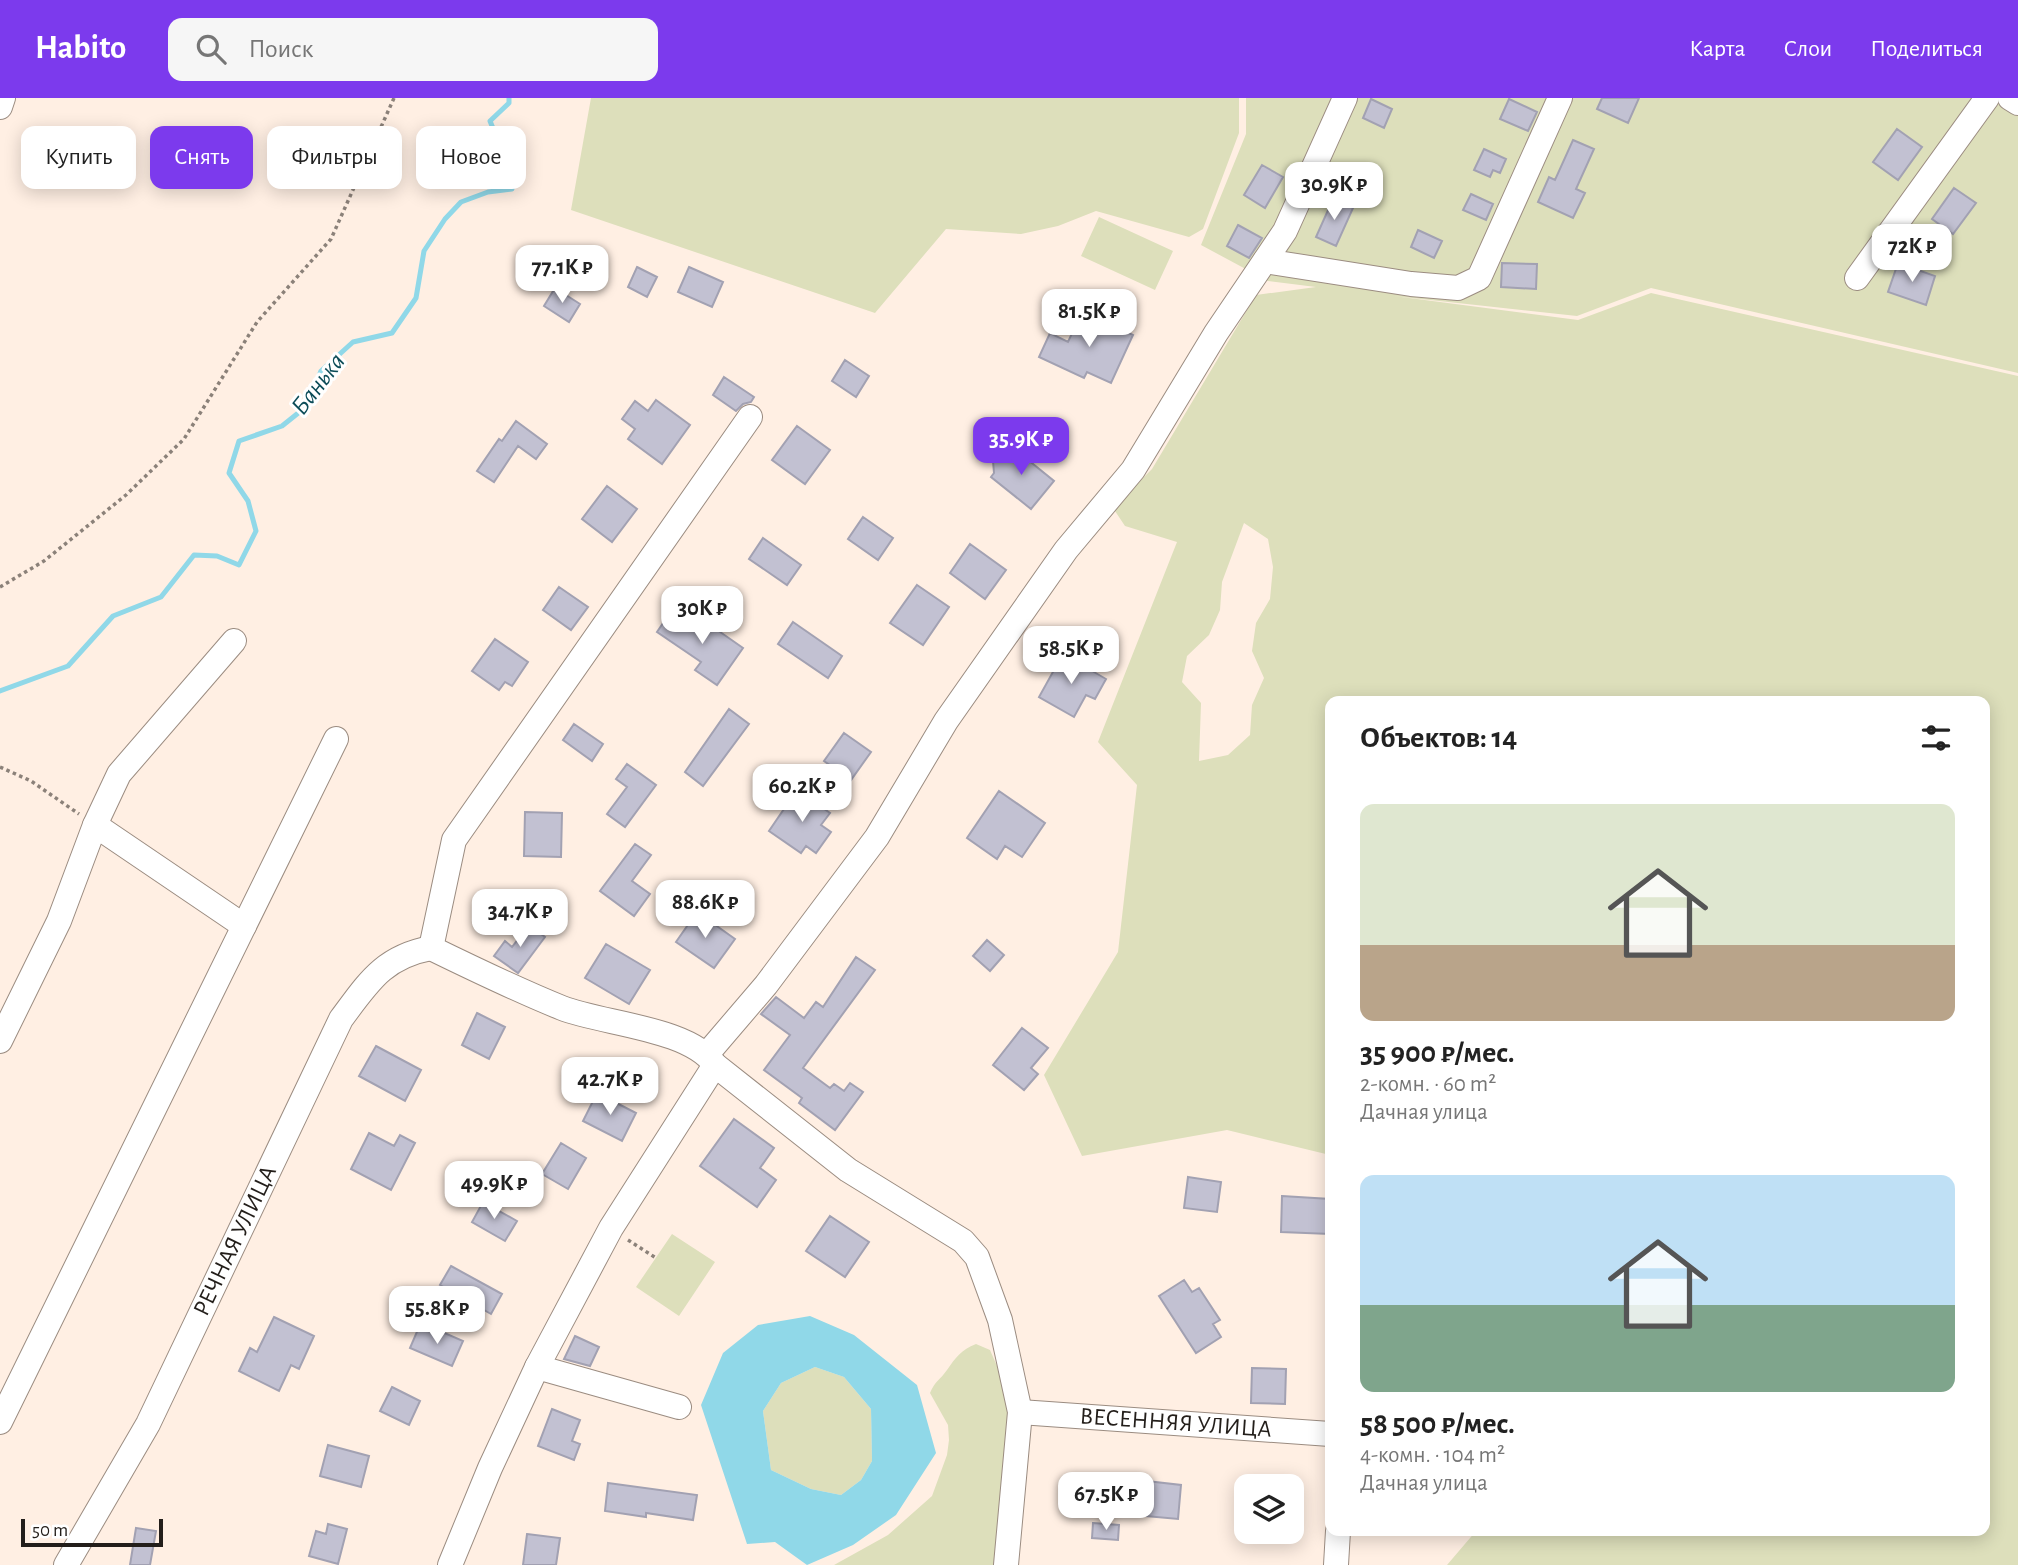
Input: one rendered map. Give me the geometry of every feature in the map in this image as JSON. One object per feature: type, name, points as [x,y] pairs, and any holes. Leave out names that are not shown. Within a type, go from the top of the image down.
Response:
[{"type":"street","points":[[0,107],[3,98]]},
{"type":"street","points":[[450,1565],[490,1468],[537,1367],[611,1228],[711,1059],[877,836],[946,721],[1066,550],[1133,470],[1216,333],[1285,231],[1345,98]]},
{"type":"street","points":[[1265,261],[1411,284],[1458,288],[1479,278],[1560,98]]},
{"type":"street","points":[[1857,278],[1987,98]]},
{"type":"street","points":[[2010,98],[2018,103]]},
{"type":"street","points":[[750,417],[454,840],[430,948],[514,988],[566,1009],[673,1037],[711,1059],[848,1170],[963,1241],[977,1257],[1000,1320],[1020,1412],[1006,1565]]},
{"type":"street","points":[[0,1041],[59,921],[95,825],[119,774],[234,641]]},
{"type":"street","points":[[0,1422],[336,739]]},
{"type":"street","points":[[95,825],[244,926]]},
{"type":"street","name":"РЕЧНАЯ УЛИЦА","points":[[66,1565],[148,1424],[341,1019],[364,988],[385,966],[409,952],[430,948]]},
{"type":"street","points":[[537,1367],[679,1407]]},
{"type":"street","name":"ВЕСЕННЯЯ УЛИЦА","points":[[1020,1412],[1325,1434]]},
{"type":"street","points":[[1336,1565],[1338,1536]]},
{"type":"path","points":[[0,587],[44,561],[126,495],[184,439],[257,322],[331,239],[394,98]]},
{"type":"path","points":[[0,767],[31,781],[95,825]]},
{"type":"path","points":[[611,1228],[656,1258]]},
{"type":"green space","points":[[591,98],[1239,98],[1239,133],[1203,229],[1189,237],[1096,211],[1058,226],[1021,234],[946,229],[875,313],[571,210]]},
{"type":"green space","points":[[1246,98],[2018,98],[2018,373],[1651,288],[1577,316],[1394,296],[1578,320],[1651,293],[2018,376],[2018,1565],[1447,1565],[1472,1536],[1990,1536],[1990,696],[1325,696],[1325,1154],[1227,1130],[1082,1156],[1044,1075],[1118,952],[1137,785],[1098,742],[1177,542],[1125,526],[1113,508],[1152,469],[1256,295],[1316,287],[1268,281],[1201,245],[1246,134]],"holes":[[[1244,523],[1268,539],[1273,567],[1270,599],[1256,623],[1252,651],[1264,678],[1252,705],[1250,735],[1228,755],[1199,761],[1201,703],[1182,682],[1187,656],[1209,635],[1220,610],[1222,582]]]},
{"type":"green space","points":[[1099,217],[1173,251],[1155,290],[1081,256]]},
{"type":"green space","points":[[672,1234],[715,1262],[679,1316],[636,1287]]},
{"type":"green space","points":[[976,1344],[990,1350],[1010,1416],[994,1565],[834,1565],[888,1535],[932,1496],[947,1455],[949,1440],[948,1425],[930,1393],[956,1358]]},
{"type":"green space","points":[[815,1367],[844,1377],[871,1409],[872,1461],[861,1480],[841,1495],[811,1489],[771,1470],[763,1411],[781,1383]]},
{"type":"water","points":[[810,1316],[854,1335],[917,1385],[936,1453],[896,1515],[853,1545],[807,1565],[775,1542],[747,1544],[701,1405],[723,1353],[758,1325]],"holes":[[[815,1367],[844,1377],[871,1409],[872,1461],[861,1480],[841,1495],[811,1489],[771,1470],[763,1411],[781,1383]]]},
{"type":"building","points":[[1602,98],[1639,98],[1628,123],[1597,109]]},
{"type":"building","points":[[1371,99],[1392,109],[1384,128],[1363,118]]},
{"type":"building","points":[[1509,99],[1537,112],[1528,131],[1500,119]]},
{"type":"building","points":[[1897,129],[1922,147],[1898,180],[1873,162]]},
{"type":"building","points":[[1573,140],[1594,149],[1576,189],[1585,193],[1573,218],[1538,202],[1549,177],[1555,180]]},
{"type":"building","points":[[1484,149],[1506,159],[1500,173],[1493,170],[1490,177],[1474,170]]},
{"type":"building","points":[[1262,165],[1283,177],[1265,208],[1244,195]]},
{"type":"building","points":[[1954,188],[1976,203],[1953,234],[1932,219]]},
{"type":"building","points":[[1471,194],[1493,204],[1486,220],[1463,210]]},
{"type":"building","points":[[1333,199],[1353,208],[1336,246],[1316,237]]},
{"type":"building","points":[[1238,225],[1262,238],[1249,258],[1227,246]]},
{"type":"building","points":[[1418,230],[1442,241],[1434,258],[1411,247]]},
{"type":"building","points":[[1502,263],[1537,264],[1536,289],[1501,287]]},
{"type":"building","points":[[1898,263],[1935,276],[1926,305],[1888,292]]},
{"type":"building","points":[[637,267],[657,277],[647,297],[628,287]]},
{"type":"building","points":[[689,267],[723,282],[712,307],[678,292]]},
{"type":"building","points":[[555,288],[580,304],[569,322],[544,306]]},
{"type":"building","points":[[1082,312],[1133,335],[1111,383],[1087,372],[1084,378],[1039,357],[1050,333],[1068,342]]},
{"type":"building","points":[[845,360],[869,376],[856,397],[832,381]]},
{"type":"building","points":[[724,377],[754,397],[751,402],[743,404],[736,411],[713,395]]},
{"type":"building","points":[[656,400],[690,425],[662,464],[628,439],[635,429],[622,419],[635,401],[648,411]]},
{"type":"building","points":[[516,421],[547,444],[536,459],[518,446],[494,482],[477,471],[499,439],[502,441]]},
{"type":"building","points":[[797,426],[830,450],[805,484],[772,460]]},
{"type":"building","points":[[1017,451],[1054,481],[1031,509],[991,477],[994,473],[995,456]]},
{"type":"building","points":[[607,486],[637,509],[612,542],[582,519]]},
{"type":"building","points":[[863,517],[893,538],[878,560],[848,539]]},
{"type":"building","points":[[763,538],[801,565],[787,585],[749,559]]},
{"type":"building","points":[[970,544],[1006,570],[985,599],[950,573]]},
{"type":"building","points":[[917,585],[949,607],[923,645],[890,623]]},
{"type":"building","points":[[559,587],[588,607],[571,630],[543,610]]},
{"type":"building","points":[[672,610],[707,635],[713,627],[743,648],[717,685],[695,670],[701,662],[657,632]]},
{"type":"building","points":[[793,622],[842,656],[828,678],[778,644]]},
{"type":"building","points":[[495,639],[528,662],[512,686],[505,682],[499,690],[472,671]]},
{"type":"building","points":[[1063,654],[1106,679],[1095,699],[1086,695],[1074,717],[1039,697]]},
{"type":"building","points":[[729,709],[749,724],[703,786],[685,772]]},
{"type":"building","points":[[574,724],[603,744],[592,761],[563,740]]},
{"type":"building","points":[[844,733],[871,752],[851,780],[824,761]]},
{"type":"building","points":[[627,764],[656,785],[625,827],[607,814],[627,787],[616,779]]},
{"type":"building","points":[[797,790],[830,813],[821,825],[831,832],[816,853],[806,846],[801,853],[769,831]]},
{"type":"building","points":[[999,791],[1045,823],[1022,857],[1005,846],[997,859],[967,838]]},
{"type":"building","points":[[525,812],[562,813],[561,857],[524,856]]},
{"type":"building","points":[[635,844],[651,855],[632,881],[650,894],[634,916],[600,891]]},
{"type":"building","points":[[697,912],[735,939],[714,968],[676,942]]},
{"type":"building","points":[[529,925],[545,937],[518,973],[494,956],[505,941],[512,947]]},
{"type":"building","points":[[987,940],[1004,955],[990,971],[973,956]]},
{"type":"building","points":[[606,944],[650,970],[629,1004],[585,978]]},
{"type":"building","points":[[856,957],[875,970],[803,1068],[830,1088],[834,1084],[844,1091],[850,1083],[863,1092],[835,1130],[799,1103],[802,1098],[764,1070],[790,1035],[761,1014],[776,997],[804,1018],[816,1002],[823,1007]]},
{"type":"building","points":[[477,1013],[505,1027],[489,1059],[462,1045]]},
{"type":"building","points":[[1022,1028],[1048,1048],[1031,1068],[1038,1074],[1024,1090],[993,1065]]},
{"type":"building","points":[[376,1046],[421,1070],[405,1101],[359,1076]]},
{"type":"building","points":[[597,1093],[636,1113],[622,1141],[583,1121]]},
{"type":"building","points":[[734,1119],[774,1148],[760,1168],[776,1180],[757,1207],[700,1166]]},
{"type":"building","points":[[369,1133],[394,1146],[400,1135],[415,1143],[391,1190],[351,1169]]},
{"type":"building","points":[[561,1143],[586,1158],[568,1189],[542,1174]]},
{"type":"building","points":[[1188,1177],[1221,1182],[1217,1212],[1184,1208]]},
{"type":"building","points":[[1282,1196],[1325,1199],[1325,1234],[1281,1232]]},
{"type":"building","points":[[483,1202],[517,1221],[505,1241],[472,1222]]},
{"type":"building","points":[[830,1216],[869,1242],[845,1277],[806,1251]]},
{"type":"building","points":[[451,1266],[502,1294],[491,1314],[440,1285]]},
{"type":"building","points":[[1184,1280],[1192,1292],[1199,1288],[1220,1320],[1213,1324],[1221,1337],[1196,1353],[1159,1296]]},
{"type":"building","points":[[274,1317],[314,1336],[299,1369],[291,1365],[279,1391],[239,1371],[250,1348],[257,1352]]},
{"type":"building","points":[[419,1327],[438,1335],[440,1331],[463,1341],[452,1366],[410,1348]]},
{"type":"building","points":[[575,1336],[599,1347],[590,1366],[564,1359]]},
{"type":"building","points":[[1252,1368],[1286,1369],[1285,1404],[1251,1403]]},
{"type":"building","points":[[392,1387],[420,1401],[409,1425],[380,1411]]},
{"type":"building","points":[[552,1409],[580,1420],[572,1441],[580,1444],[574,1460],[538,1446]]},
{"type":"building","points":[[328,1445],[369,1456],[361,1487],[320,1476]]},
{"type":"building","points":[[1138,1480],[1181,1485],[1178,1519],[1135,1515]]},
{"type":"building","points":[[608,1483],[697,1495],[693,1520],[646,1513],[646,1517],[605,1511]]},
{"type":"building","points":[[1093,1523],[1119,1525],[1118,1540],[1092,1538]]},
{"type":"building","points":[[328,1524],[347,1529],[338,1564],[309,1556],[316,1531],[326,1534]]},
{"type":"building","points":[[136,1528],[156,1531],[150,1565],[130,1565]]},
{"type":"building","points":[[527,1534],[560,1538],[556,1565],[523,1565]]},
{"type":"waterway","name":"Банька","points":[[0,691],[68,666],[113,616],[161,597],[194,555],[217,556],[239,565],[256,531],[248,501],[229,473],[239,441],[282,426],[307,406],[321,371],[353,342],[392,333],[416,298],[424,251],[445,219],[461,202],[488,192],[512,189],[513,177],[490,121],[509,103],[509,98]]}]
